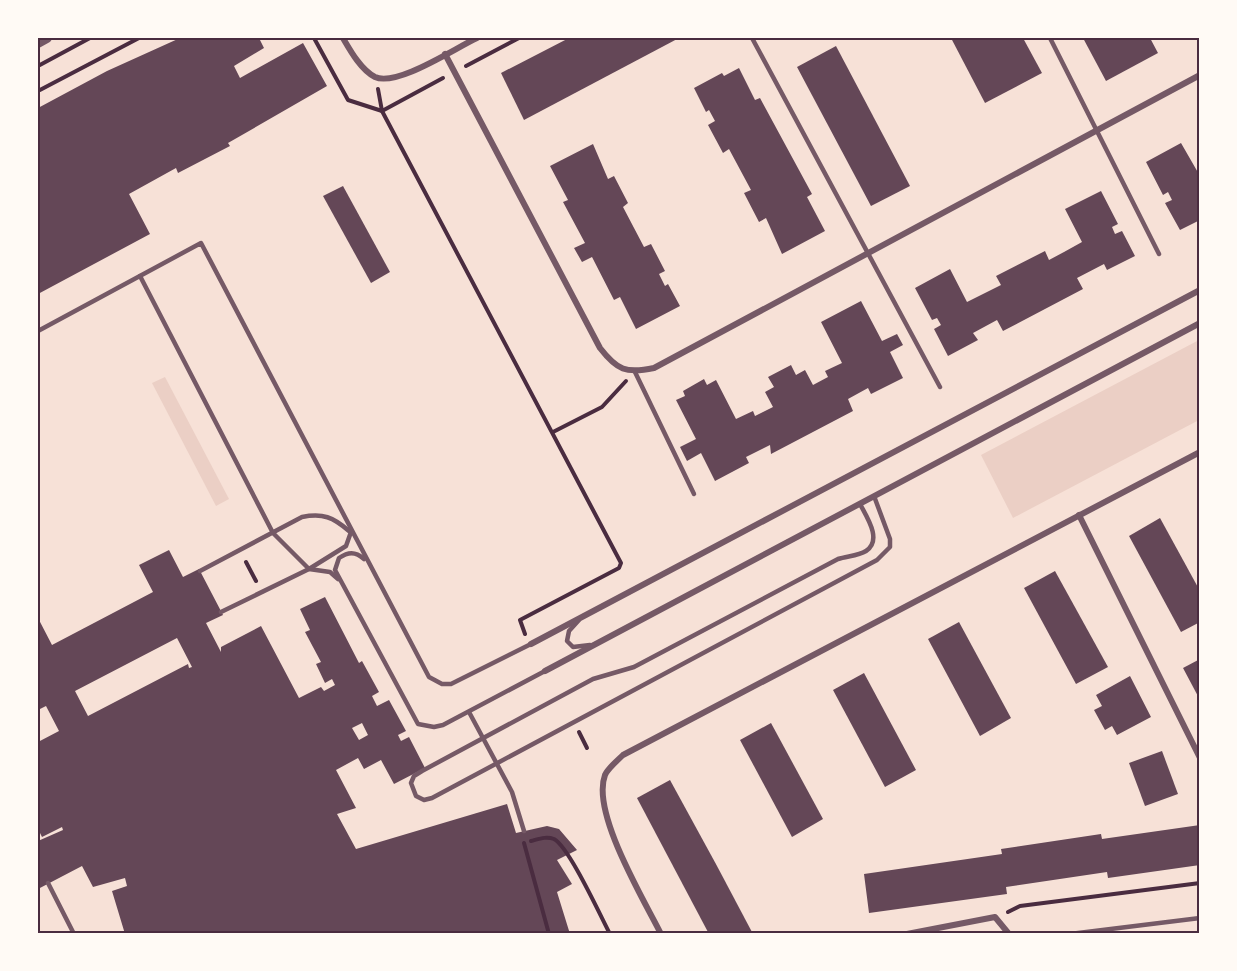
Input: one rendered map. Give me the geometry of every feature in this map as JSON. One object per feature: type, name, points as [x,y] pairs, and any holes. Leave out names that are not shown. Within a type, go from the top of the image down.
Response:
[{"type":"street","points":[[38,43],[47,38]]},
{"type":"street","points":[[343,38],[358,62],[375,77],[389,79],[405,74],[477,38]]},
{"type":"street","points":[[445,54],[600,348],[614,366],[635,372],[654,368],[1200,75]]},
{"type":"street","points":[[531,644],[1200,290]]},
{"type":"street","points":[[546,671],[1200,323]]},
{"type":"street","points":[[661,933],[606,821],[602,798],[605,774],[623,754],[1200,452]]},
{"type":"street","points":[[1079,515],[1200,758]]},
{"type":"street","points":[[907,933],[995,917],[1009,933]]},
{"type":"lane","points":[[753,38],[940,387]]},
{"type":"lane","points":[[1050,38],[1160,254]]},
{"type":"lane","points":[[38,331],[201,243],[424,670],[435,681],[452,684],[531,644]]},
{"type":"lane","points":[[140,276],[273,533],[309,569],[330,572],[339,579]]},
{"type":"lane","points":[[635,372],[694,494]]},
{"type":"lane","points":[[860,504],[873,534],[870,547],[865,552],[838,559],[634,667],[593,679],[414,776],[412,791],[424,800],[432,798],[876,560],[890,546],[890,539],[874,496]]},
{"type":"lane","points":[[200,571],[302,517],[321,513],[337,520],[351,532]]},
{"type":"lane","points":[[221,612],[309,569],[346,546],[351,532]]},
{"type":"lane","points":[[366,560],[352,552],[339,558],[335,563],[339,579],[418,723],[434,728],[546,671]]},
{"type":"lane","points":[[581,618],[569,631],[567,641],[573,647],[595,644]]},
{"type":"lane","points":[[469,712],[512,792],[524,831]]},
{"type":"lane","points":[[48,883],[74,933]]},
{"type":"lane","points":[[1070,933],[1200,918]]},
{"type":"path","points":[[38,66],[90,38]]},
{"type":"path","points":[[38,91],[139,38]]},
{"type":"path","points":[[382,111],[553,432],[621,566],[520,620],[526,636]]},
{"type":"path","points":[[553,432],[602,407],[635,372]]},
{"type":"path","points":[[246,561],[256,581]]},
{"type":"path","points":[[576,727],[587,748]]},
{"type":"path","points":[[549,933],[522,844],[548,837],[557,840],[568,854],[609,933]]},
{"type":"path","points":[[995,917],[1020,906],[1200,883]]},
{"type":"shaded area","points":[[1199,340],[1199,420],[1013,518],[981,455]]},
{"type":"shaded area","points":[[165,377],[229,499],[216,506],[152,383]]},
{"type":"building","points":[[180,38],[259,38],[264,48],[234,66],[240,78],[303,43],[327,86],[228,143],[230,146],[178,173],[176,168],[129,194],[150,234],[38,294],[38,108],[107,71]]},
{"type":"building","points":[[569,38],[679,38],[524,120],[501,73]]},
{"type":"building","points":[[951,38],[1023,38],[1042,73],[985,103]]},
{"type":"building","points":[[1083,38],[1150,38],[1158,53],[1106,81]]},
{"type":"building","points":[[836,46],[910,186],[871,206],[797,67]]},
{"type":"building","points":[[739,68],[755,100],[760,98],[812,194],[807,197],[825,231],[782,254],[766,218],[759,222],[744,193],[751,190],[729,149],[723,153],[708,125],[715,121],[709,110],[706,112],[694,88],[722,73],[724,76]]},
{"type":"building","points":[[1181,143],[1200,176],[1200,220],[1180,230],[1165,203],[1172,200],[1168,192],[1163,195],[1146,162]]},
{"type":"building","points":[[593,144],[608,179],[614,176],[628,203],[623,207],[644,247],[651,244],[665,271],[659,274],[665,286],[668,284],[680,306],[636,329],[620,297],[614,300],[592,257],[582,262],[574,248],[585,243],[563,202],[568,200],[550,166]]},
{"type":"building","points":[[343,186],[390,272],[371,283],[323,196]]},
{"type":"building","points":[[1101,191],[1118,224],[1112,227],[1115,234],[1122,231],[1135,256],[1107,270],[1104,264],[1077,278],[1083,289],[1003,331],[997,320],[973,333],[978,340],[948,356],[934,329],[941,325],[937,318],[932,320],[915,288],[950,269],[967,302],[1001,285],[996,276],[1045,251],[1049,260],[1082,242],[1065,209]]},
{"type":"building","points":[[861,301],[882,341],[897,334],[903,345],[890,352],[903,378],[871,394],[868,388],[848,399],[853,411],[771,454],[770,445],[746,457],[749,463],[715,481],[701,453],[687,461],[680,447],[696,439],[676,400],[685,396],[683,391],[704,379],[707,385],[716,380],[736,419],[753,411],[755,416],[773,407],[765,392],[774,387],[768,377],[791,365],[796,375],[805,370],[813,385],[828,377],[825,371],[842,363],[821,322]]},
{"type":"building","points":[[1160,518],[1200,591],[1200,622],[1181,632],[1129,536]]},
{"type":"building","points":[[169,550],[183,577],[199,569],[223,615],[206,623],[221,652],[221,647],[261,626],[299,698],[321,687],[324,691],[335,685],[332,679],[325,683],[316,664],[321,662],[305,632],[310,630],[300,609],[325,597],[359,663],[362,661],[379,692],[372,696],[377,706],[389,700],[406,731],[398,735],[401,741],[409,737],[425,768],[394,784],[381,760],[364,769],[358,758],[336,770],[356,808],[337,814],[356,849],[507,804],[516,833],[547,826],[559,829],[577,850],[557,860],[572,884],[557,892],[570,934],[125,934],[112,891],[127,886],[125,878],[93,887],[82,866],[38,889],[38,841],[63,830],[62,827],[42,837],[38,829],[38,809],[40,807],[38,802],[38,742],[59,731],[46,706],[38,710],[38,618],[52,645],[153,592],[139,565]],"holes":[[[177,638],[192,667],[189,668],[188,664],[88,716],[75,691]],[[362,723],[368,735],[359,740],[352,728]]]},
{"type":"building","points":[[1055,571],[1108,667],[1076,684],[1024,588]]},
{"type":"building","points":[[959,622],[1011,718],[980,736],[928,639]]},
{"type":"building","points":[[1200,659],[1200,700],[1183,668]]},
{"type":"building","points":[[864,673],[916,770],[885,787],[833,690]]},
{"type":"building","points":[[1130,676],[1151,717],[1117,735],[1112,726],[1105,730],[1094,710],[1102,706],[1096,695]]},
{"type":"building","points":[[771,723],[823,819],[792,837],[740,740]]},
{"type":"building","points":[[1162,751],[1178,794],[1145,806],[1129,763]]},
{"type":"building","points":[[670,780],[753,934],[709,934],[637,798]]},
{"type":"building","points":[[1200,825],[1200,865],[1108,878],[1107,872],[1006,887],[1007,894],[869,913],[864,874],[1002,854],[1001,849],[1101,834],[1102,839]]}]
